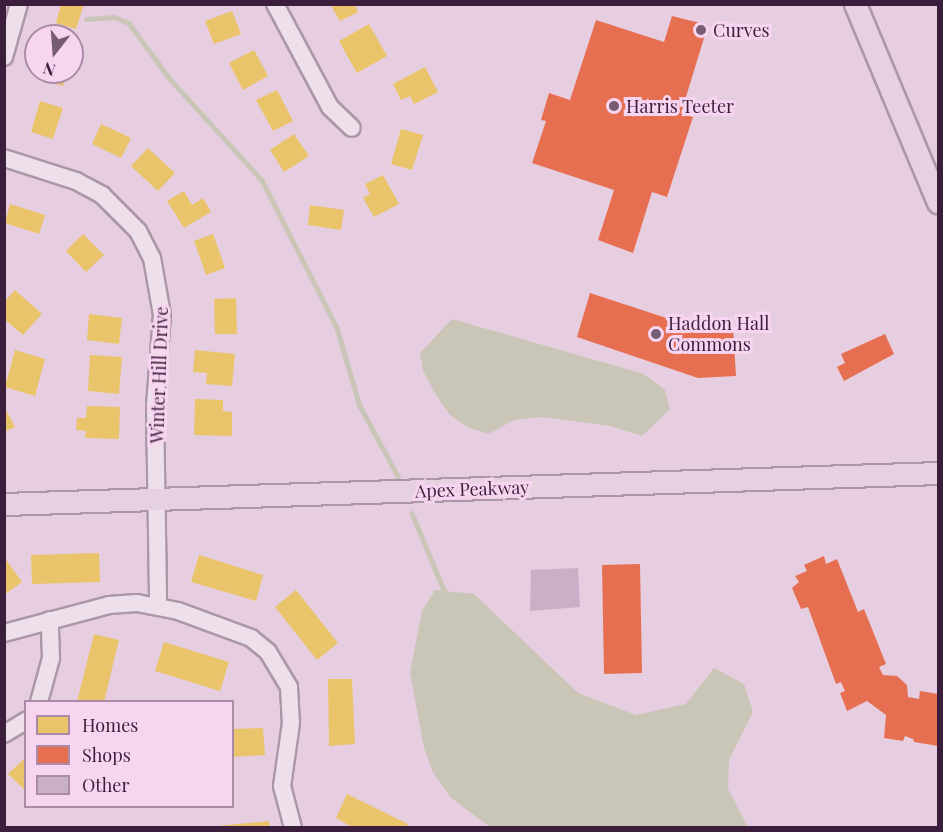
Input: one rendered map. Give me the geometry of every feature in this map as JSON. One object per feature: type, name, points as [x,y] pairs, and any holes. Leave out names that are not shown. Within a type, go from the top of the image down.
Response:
[{"type":"main road","points":[[855,4],[939,202]]},
{"type":"main road","name":"Apex Peakway","points":[[4,504],[939,473]]},
{"type":"street","points":[[4,57],[19,4]]},
{"type":"street","points":[[274,4],[330,107],[352,128]]},
{"type":"street","name":"Winter Hill Drive","points":[[4,158],[92,189],[124,215],[148,249],[160,288],[162,315],[156,387],[159,606]]},
{"type":"street","points":[[4,633],[123,603],[159,606],[250,638],[281,670],[292,707],[282,786],[293,828]]},
{"type":"street","points":[[40,700],[51,658],[50,620]]},
{"type":"street","points":[[4,734],[24,722]]},
{"type":"shaded area","points":[[452,319],[644,374],[665,390],[670,409],[642,436],[610,426],[543,417],[514,420],[488,434],[467,427],[450,415],[436,395],[423,371],[420,353]]},
{"type":"shaded area","points":[[435,590],[474,594],[578,693],[636,715],[686,704],[714,668],[744,684],[753,712],[729,760],[728,789],[748,827],[490,827],[450,797],[433,772],[424,748],[410,672],[422,611]]},
{"type":"building: Homes","points":[[61,4],[84,4],[78,24],[56,23]]},
{"type":"building: Homes","points":[[330,4],[354,4],[358,12],[340,21]]},
{"type":"building: Homes","points":[[232,11],[241,34],[214,44],[205,21]]},
{"type":"building: Homes","points":[[369,24],[387,56],[357,73],[339,41]]},
{"type":"building: Homes","points":[[254,50],[268,76],[243,90],[229,63]]},
{"type":"building: Homes","points":[[425,67],[438,92],[414,104],[410,96],[401,100],[393,84]]},
{"type":"building: Homes","points":[[277,90],[293,121],[273,131],[256,100]]},
{"type":"building: Homes","points":[[40,101],[63,108],[53,139],[31,132]]},
{"type":"building: Homes","points":[[101,124],[131,138],[121,158],[92,144]]},
{"type":"building: Homes","points":[[401,129],[423,135],[412,170],[391,164]]},
{"type":"building: Homes","points":[[294,134],[309,156],[284,172],[270,150]]},
{"type":"building: Homes","points":[[148,148],[175,173],[158,191],[131,166]]},
{"type":"building: Homes","points":[[383,175],[399,204],[374,217],[363,198],[370,194],[365,184]]},
{"type":"building: Homes","points":[[184,191],[192,205],[203,198],[211,212],[184,228],[167,201]]},
{"type":"building: Homes","points":[[10,204],[45,215],[39,234],[5,223]]},
{"type":"building: Homes","points":[[310,205],[344,210],[341,230],[308,225]]},
{"type":"building: Homes","points":[[83,234],[104,255],[86,272],[66,251]]},
{"type":"building: Homes","points":[[213,234],[225,268],[206,275],[194,241]]},
{"type":"building: Homes","points":[[15,290],[42,314],[23,335],[4,319],[4,302]]},
{"type":"building: Homes","points":[[236,298],[237,334],[215,334],[214,299]]},
{"type":"building: Homes","points":[[89,314],[122,318],[119,344],[87,340]]},
{"type":"building: Homes","points":[[15,350],[45,359],[35,396],[5,387]]},
{"type":"building: Homes","points":[[195,350],[235,354],[232,386],[206,384],[207,373],[193,372]]},
{"type":"building: Homes","points":[[90,355],[122,357],[119,394],[88,391]]},
{"type":"building: Homes","points":[[195,399],[223,400],[223,411],[232,412],[232,436],[194,435]]},
{"type":"building: Homes","points":[[4,406],[15,427],[4,432]]},
{"type":"building: Homes","points":[[87,406],[120,407],[119,439],[85,438],[86,431],[76,430],[77,418],[86,418]]},
{"type":"building: Homes","points":[[99,553],[100,582],[32,584],[31,555]]},
{"type":"building: Homes","points":[[199,555],[263,575],[256,601],[191,582]]},
{"type":"building: Homes","points":[[4,557],[22,582],[4,595]]},
{"type":"building: Homes","points":[[296,590],[338,643],[317,660],[275,607]]},
{"type":"building: Homes","points":[[94,634],[119,640],[104,700],[78,700]]},
{"type":"building: Homes","points":[[164,642],[229,662],[220,691],[155,671]]},
{"type":"building: Homes","points":[[328,679],[352,679],[355,744],[329,746]]},
{"type":"building: Homes","points":[[263,728],[265,755],[234,757],[234,729]]},
{"type":"building: Homes","points":[[24,759],[24,789],[8,774]]},
{"type":"building: Homes","points":[[347,794],[408,824],[406,828],[354,828],[336,818]]},
{"type":"building: Homes","points":[[269,821],[270,828],[218,828],[218,826]]},
{"type":"building: Shops","name":"Harris Teeter","points":[[672,16],[708,25],[681,113],[693,117],[667,197],[652,192],[633,253],[598,240],[614,190],[532,163],[546,121],[541,120],[549,93],[570,100],[596,20],[664,42]]},
{"type":"building: Shops","name":"Haddon Hall Commons","points":[[590,293],[703,330],[733,327],[736,376],[698,378],[577,337]]},
{"type":"building: Shops","points":[[885,334],[894,354],[844,381],[837,367],[845,363],[841,354]]},
{"type":"building: Shops","points":[[824,556],[826,564],[837,559],[858,612],[864,609],[886,664],[879,667],[883,675],[897,676],[907,685],[908,697],[919,699],[920,691],[938,694],[938,746],[914,742],[913,739],[905,736],[903,741],[884,738],[886,715],[867,701],[847,711],[840,693],[845,691],[841,682],[836,684],[808,607],[801,609],[792,588],[799,582],[795,576],[807,571],[804,565]]},
{"type":"building: Shops","points":[[640,564],[642,673],[604,674],[602,565]]},
{"type":"building: Other","points":[[578,568],[580,607],[530,611],[531,570]]},
{"type":"waterway","points":[[86,19],[114,17],[129,23],[170,79],[262,180],[337,328],[360,406],[398,476]]},
{"type":"waterway","points":[[412,513],[446,595]]},
{"type":"place","name":"Curves","points":[[701,30]]},
{"type":"place","name":"Harris Teeter","points":[[614,106]]},
{"type":"place","name":"Haddon Hall Commons","points":[[656,334]]}]
